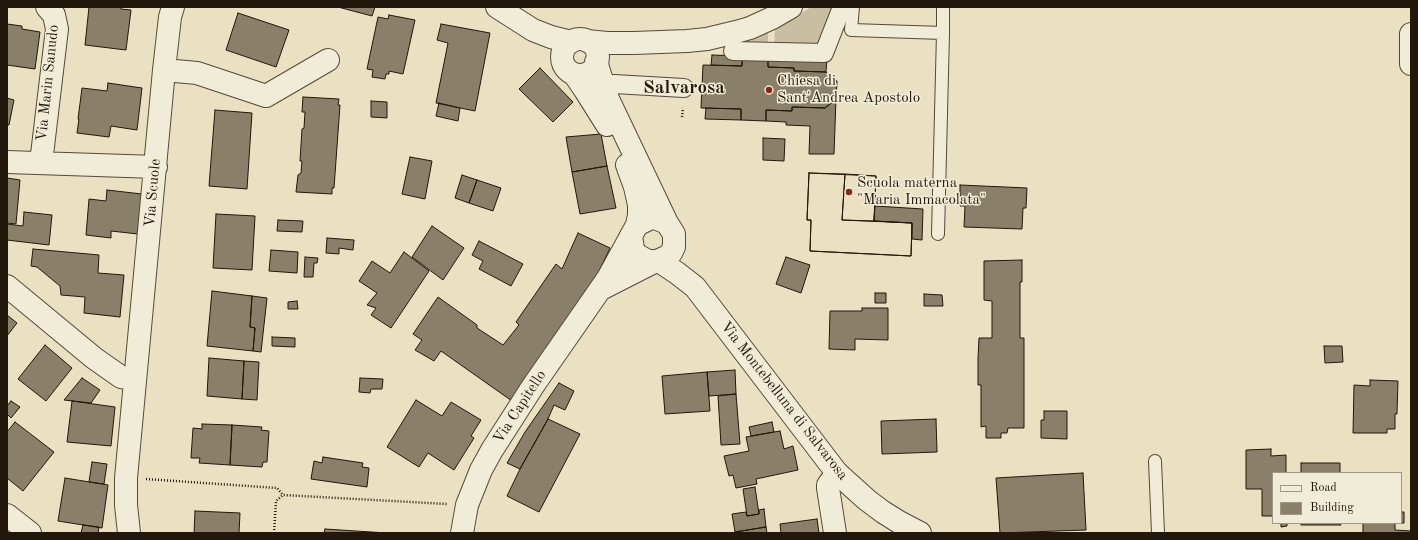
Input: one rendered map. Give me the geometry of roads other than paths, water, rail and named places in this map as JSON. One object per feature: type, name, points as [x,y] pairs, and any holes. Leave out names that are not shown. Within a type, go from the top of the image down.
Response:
[{"type":"street","name":"Via Marin Sanudo","points":[[41,162],[57,29],[53,13],[47,7]]},
{"type":"street","name":"Via Scuole","points":[[129,533],[126,505],[126,478],[164,70],[170,17],[173,7]]},
{"type":"street","points":[[497,7],[523,18],[544,35],[588,51]]},
{"type":"street","points":[[588,51],[594,68],[586,74],[580,75],[569,70],[562,59],[566,46],[588,51],[607,43],[687,42],[720,37],[750,28],[791,7]]},
{"type":"street","points":[[733,51],[824,53],[842,7]]},
{"type":"street","points":[[523,18],[586,90],[608,126],[626,162],[635,187],[639,205],[639,215],[634,231],[633,249],[637,255],[648,261],[655,262]]},
{"type":"street","points":[[1411,34],[1411,64]]},
{"type":"street","name":"Via Montebelluna di Salvarosa","points":[[588,51],[608,99],[671,232],[680,256],[695,287],[837,473],[883,512],[920,533]]},
{"type":"street","points":[[164,70],[197,73],[266,96],[328,60]]},
{"type":"street","points":[[614,84],[684,88]]},
{"type":"street","name":"Via Marin Sanudo","points":[[7,162],[156,167]]},
{"type":"street","points":[[599,292],[618,279],[666,257],[674,247],[671,232],[655,218],[649,219],[634,231]]},
{"type":"street","name":"Via Capitello","points":[[462,533],[467,505],[481,470],[492,450],[533,386],[599,292],[616,265],[634,231]]},
{"type":"street","name":"Via Montebelluna di Salvarosa","points":[[655,262],[677,273],[695,287]]},
{"type":"street","points":[[7,286],[94,358],[121,377],[135,379]]},
{"type":"street","points":[[835,533],[828,485],[837,473]]},
{"type":"street","points":[[7,515],[30,533]]},
{"type":"lane","points":[[853,7],[850,30],[943,33]]},
{"type":"lane","points":[[938,234],[943,7]]},
{"type":"lane","points":[[1155,461],[1158,533]]},
{"type":"place","name":"Chiesa di Sant'Andrea Apostolo","points":[[769,90]]},
{"type":"place","name":"Scuola materna \"Maria Immacolata\"","points":[[849,192]]},
{"type":"district","name":"Salvarosa","points":[[684,88]]}]
